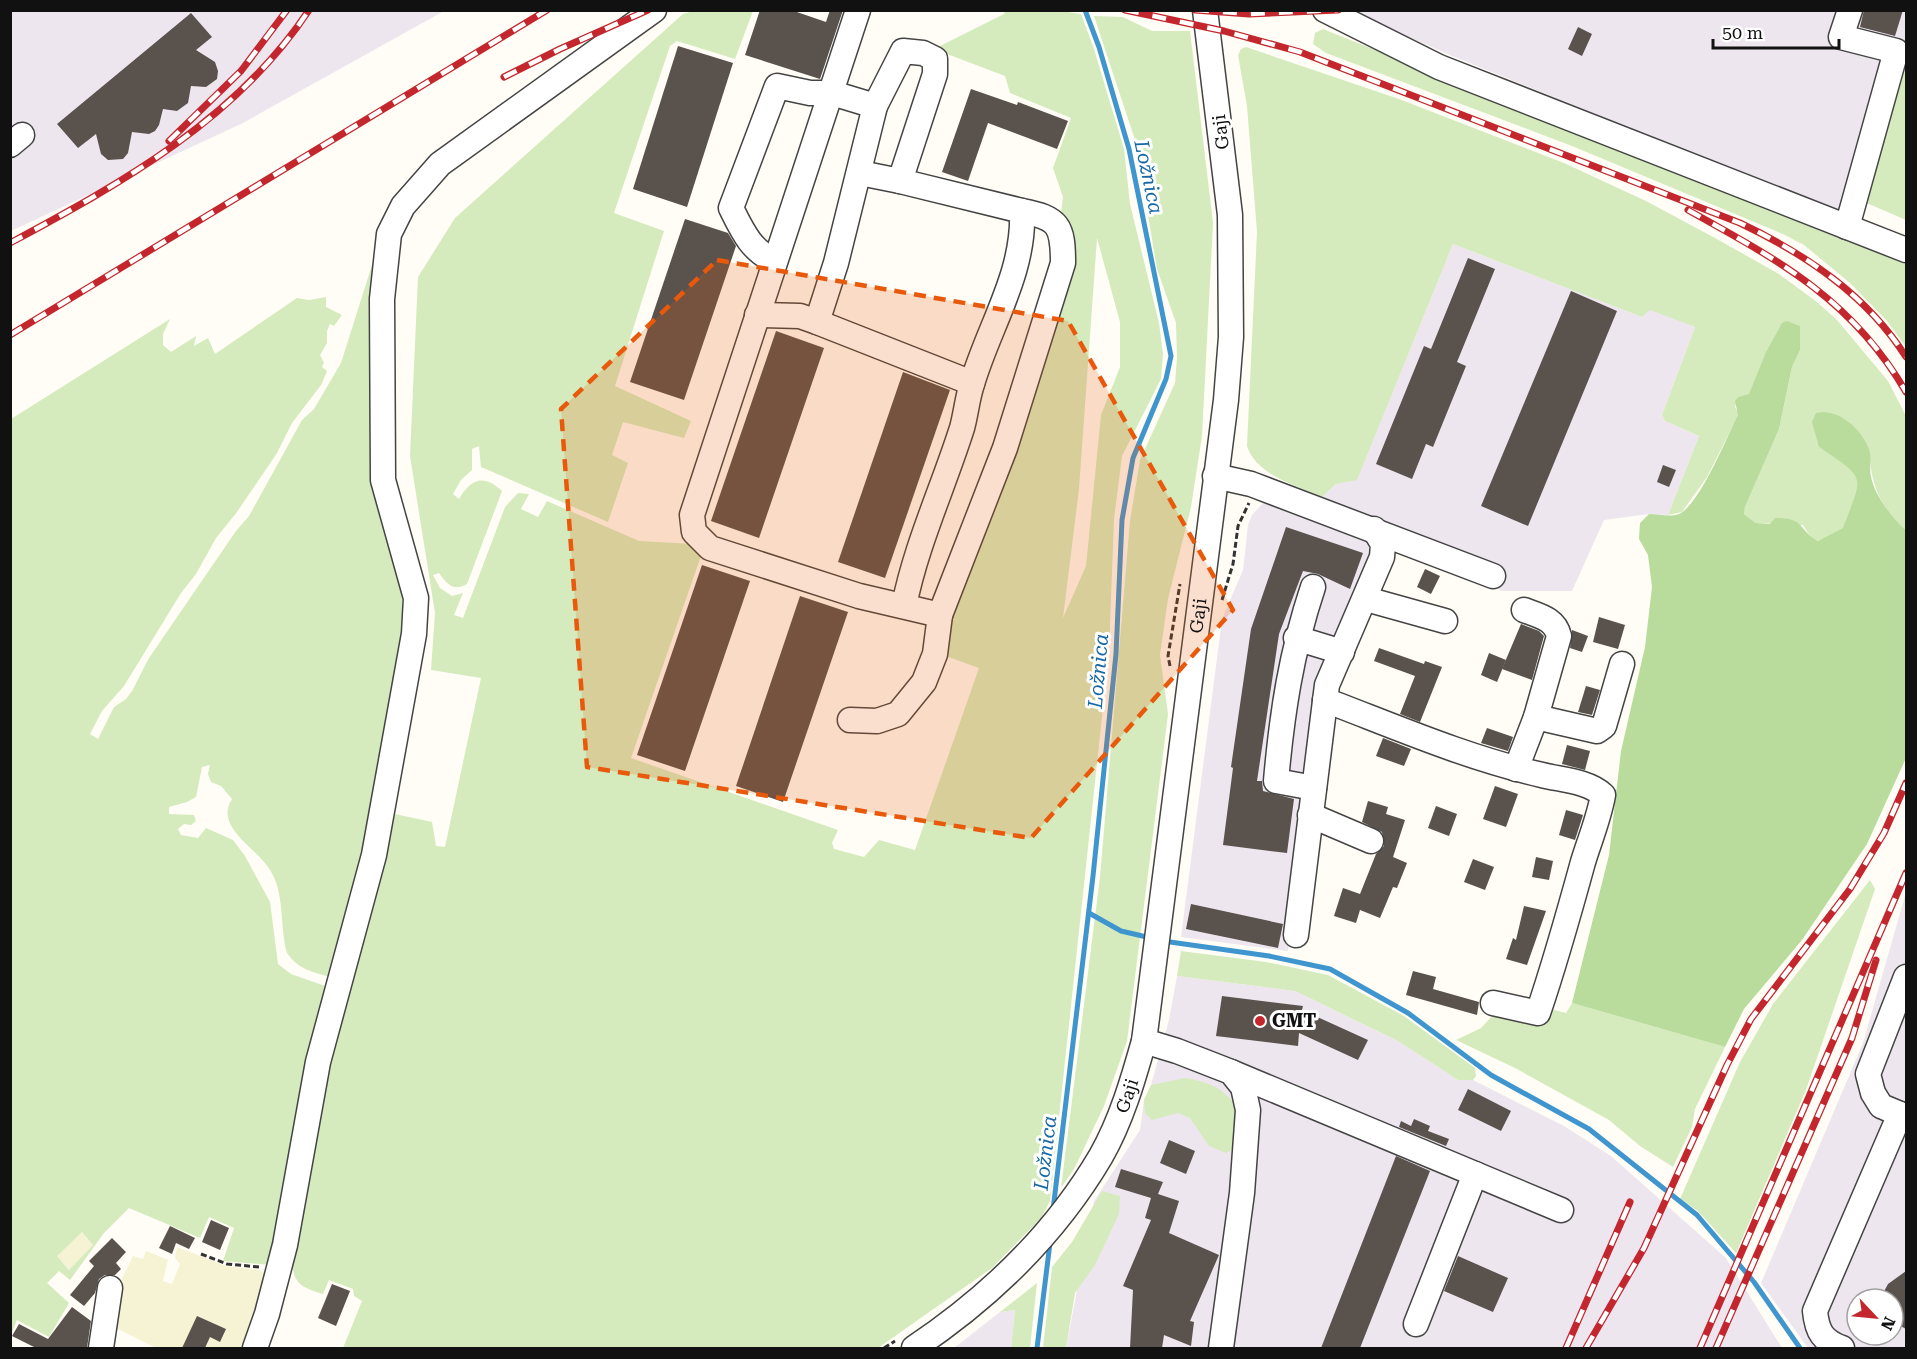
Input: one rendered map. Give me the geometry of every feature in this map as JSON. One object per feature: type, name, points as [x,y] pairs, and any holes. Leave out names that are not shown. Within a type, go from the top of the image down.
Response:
[{"type":"street","points":[[255,1348],[278,1270],[318,1062],[374,855],[414,634],[416,598],[383,480],[382,299],[389,234],[403,206],[440,164],[654,10]]},
{"type":"street","points":[[858,10],[692,516],[694,532],[710,548],[860,596],[940,615]]},
{"type":"street","name":"Gaji","points":[[914,1348],[959,1318],[1024,1260],[1070,1204],[1101,1155],[1118,1118],[1144,1041],[1227,389],[1232,276],[1229,204],[1205,10]]},
{"type":"street","points":[[1325,10],[1438,67],[1906,250]]},
{"type":"street","points":[[1847,227],[1896,51],[1841,37],[1850,10]]},
{"type":"street","points":[[817,322],[860,173],[875,106],[903,51],[923,53],[934,59],[935,74],[900,181]]},
{"type":"street","points":[[775,261],[756,250],[742,230],[731,208],[777,86],[810,93],[832,93],[875,106]]},
{"type":"street","points":[[850,720],[877,721],[898,714],[924,682],[935,654],[940,615],[1005,448],[1063,263],[1063,239],[1058,223],[1048,217],[860,173]]},
{"type":"street","points":[[904,606],[925,532],[962,427],[972,383],[1004,302],[1020,247],[1022,211]]},
{"type":"street","points":[[757,315],[800,316],[972,383]]},
{"type":"street","points":[[1215,476],[1251,484],[1493,576]]},
{"type":"street","points":[[1296,935],[1327,686],[1382,557],[1383,544],[1374,530]]},
{"type":"street","points":[[1313,587],[1296,638],[1282,709],[1276,781],[1314,788]]},
{"type":"street","points":[[1366,599],[1445,621]]},
{"type":"street","points":[[1516,769],[1536,717],[1559,636],[1557,627],[1547,619],[1524,610]]},
{"type":"street","points":[[1296,638],[1342,652]]},
{"type":"street","points":[[1536,717],[1597,731],[1604,726],[1622,664]]},
{"type":"street","points":[[1325,699],[1438,744],[1516,769],[1586,785],[1602,795],[1600,812],[1586,852],[1555,965],[1538,1013],[1493,1003]]},
{"type":"street","points":[[1310,815],[1371,841]]},
{"type":"street","points":[[1842,1348],[1823,1338],[1816,1326],[1815,1311],[1903,1115],[1881,1106],[1873,1094],[1868,1074],[1906,977]]},
{"type":"street","points":[[1144,1041],[1178,1051],[1231,1072],[1561,1210]]},
{"type":"street","points":[[1221,1348],[1242,1193],[1248,1110],[1243,1087],[1231,1072]]},
{"type":"street","points":[[1416,1324],[1475,1174]]},
{"type":"street","points":[[101,1348],[110,1288]]},
{"type":"path","points":[[1172,676],[1168,656],[1181,580]]},
{"type":"path","points":[[201,1254],[227,1264],[278,1270]]},
{"type":"highlighted area","points":[[717,260],[1068,321],[1233,610],[1031,838],[587,767],[561,409]]},
{"type":"shaded area","points":[[10,11],[444,11],[243,123],[11,231]]},
{"type":"shaded area","points":[[1358,11],[1906,11],[1906,47],[1856,220],[1450,55],[1379,24]]},
{"type":"shaded area","points":[[1453,244],[1642,317],[1650,309],[1695,327],[1662,415],[1665,421],[1699,436],[1668,515],[1649,514],[1604,520],[1572,591],[1502,591],[1404,552],[1411,535],[1322,497],[1336,484],[1357,479]]},
{"type":"shaded area","points":[[1263,503],[1365,538],[1374,558],[1303,808],[1288,951],[1181,937],[1222,619],[1243,570],[1248,525],[1252,515]]},
{"type":"shaded area","points":[[1906,892],[1906,1348],[1808,1348],[1761,1283],[1863,1043]]},
{"type":"shaded area","points":[[1177,976],[1295,991],[1398,1041],[1458,1080],[1473,1080],[1564,1126],[1611,1156],[1726,1258],[1782,1348],[1066,1348],[1094,1201],[1140,1130],[1144,1100],[1151,1085],[1169,1020]]},
{"type":"shaded area","points":[[82,1232],[93,1245],[70,1270],[56,1256]]},
{"type":"shaded area","points":[[177,1247],[226,1266],[259,1270],[271,1276],[247,1348],[156,1348],[110,1325],[118,1287],[133,1256],[143,1259],[146,1251],[168,1260],[163,1281],[172,1284],[180,1264],[175,1258]]},
{"type":"shaded area","points":[[1015,1310],[1011,1348],[954,1348],[1000,1312]]},
{"type":"green space","points":[[696,10],[753,11],[735,59],[677,41],[670,46],[614,213],[664,231],[615,386],[691,421],[684,438],[623,422],[612,455],[628,463],[608,522],[481,467],[479,446],[472,449],[472,470],[461,480],[453,494],[459,499],[468,486],[478,481],[489,482],[502,491],[467,584],[454,587],[439,573],[433,575],[440,588],[452,596],[463,593],[454,615],[463,618],[505,507],[518,493],[529,494],[521,509],[538,517],[547,501],[639,541],[693,544],[703,550],[631,758],[838,830],[832,843],[834,849],[864,857],[879,840],[915,850],[979,668],[940,654],[942,641],[1045,344],[1063,197],[1053,168],[1071,118],[1010,93],[1005,76],[934,49],[1004,14],[1005,11],[1055,10],[1081,14],[1124,149],[1130,204],[1159,323],[1163,354],[1161,379],[1122,456],[1114,519],[1109,652],[1050,1201],[1041,1218],[992,1268],[878,1348],[343,1348],[362,1301],[354,1296],[353,1289],[329,1280],[323,1294],[309,1289],[296,1279],[292,1260],[336,1017],[395,814],[432,822],[436,846],[445,847],[481,678],[431,670],[435,613],[410,456],[418,277],[455,218],[683,14]],"holes":[[[1097,238],[1120,322],[1120,367],[1101,415],[1086,566],[1063,618],[1079,489]]]},
{"type":"green space","points":[[1094,16],[1123,17],[1152,31],[1190,31],[1213,223],[1202,436],[1191,507],[1168,599],[1160,655],[1168,714],[1127,1041],[1104,1106],[1074,1169],[1061,1188],[1100,877],[1130,521],[1140,460],[1175,383],[1177,358],[1176,323],[1157,269],[1136,143]]},
{"type":"green space","points":[[1323,29],[1906,264],[1906,347],[1887,321],[1850,283],[1804,245],[1783,234],[1572,146],[1326,53],[1313,44],[1315,33]]},
{"type":"green space","points":[[1906,43],[1906,220],[1862,201]]},
{"type":"green space","points":[[1246,47],[1399,99],[1564,163],[1646,201],[1779,274],[1837,320],[1888,381],[1906,416],[1906,530],[1889,513],[1878,494],[1874,484],[1869,449],[1819,447],[1848,465],[1858,476],[1860,487],[1844,528],[1819,541],[1811,538],[1803,525],[1756,523],[1744,514],[1779,429],[1792,367],[1800,350],[1765,354],[1749,395],[1738,397],[1735,407],[1739,414],[1707,477],[1682,512],[1668,515],[1699,436],[1665,421],[1662,415],[1695,327],[1650,310],[1642,317],[1453,244],[1357,480],[1336,484],[1322,497],[1268,472],[1259,465],[1247,446],[1257,232],[1247,106],[1238,55],[1241,49]]},
{"type":"green space","points":[[372,265],[375,483],[384,533],[401,584],[403,623],[371,818],[330,977],[301,966],[287,953],[280,898],[274,877],[262,859],[232,827],[228,818],[228,809],[232,799],[221,786],[211,782],[208,774],[210,765],[202,767],[196,797],[169,807],[169,814],[194,815],[196,821],[191,825],[184,824],[178,829],[181,835],[198,838],[206,828],[233,840],[245,856],[270,902],[278,964],[291,974],[328,987],[272,1265],[223,1261],[234,1228],[209,1217],[200,1238],[129,1208],[104,1233],[70,1280],[59,1271],[47,1283],[69,1303],[49,1337],[17,1320],[11,1335],[11,419],[170,319],[163,334],[163,345],[171,352],[196,336],[194,346],[208,338],[215,354],[297,298],[309,300],[326,297],[326,307],[342,315],[334,326],[330,324],[327,331],[327,343],[320,355],[324,363],[322,367],[327,371],[321,385],[292,423],[277,453],[237,512],[216,538],[196,574],[181,593],[124,686],[102,711],[90,734],[98,739],[114,707],[126,699],[132,691],[149,658],[236,531],[249,516],[302,420],[314,409],[341,363]],"holes":[[[82,1232],[93,1245],[69,1270],[57,1256]]]},
{"type":"green space","points":[[1787,321],[1800,326],[1800,350],[1792,367],[1779,429],[1744,514],[1756,523],[1770,524],[1775,518],[1792,520],[1818,541],[1843,528],[1855,497],[1857,480],[1846,466],[1819,447],[1812,422],[1816,413],[1832,414],[1848,421],[1865,441],[1870,452],[1871,477],[1876,492],[1890,513],[1906,530],[1906,758],[1867,844],[1802,940],[1744,1009],[1725,1047],[1572,1003],[1609,855],[1621,751],[1645,647],[1652,587],[1648,555],[1639,539],[1640,523],[1649,514],[1670,516],[1681,513],[1697,496],[1738,415],[1735,401],[1738,397],[1749,394],[1765,354],[1782,323]]},
{"type":"green space","points":[[1870,880],[1875,889],[1806,1090],[1736,1253],[1698,1211],[1680,1199],[1740,1062],[1773,1004]]},
{"type":"green space","points":[[1181,951],[1266,962],[1328,975],[1404,1016],[1475,1068],[1476,1076],[1473,1080],[1458,1080],[1398,1041],[1295,991],[1177,976]]},
{"type":"green space","points":[[1572,1003],[1725,1047],[1695,1109],[1692,1127],[1673,1167],[1640,1146],[1609,1120],[1515,1068],[1456,1040],[1481,1028],[1495,1013],[1546,1008],[1566,1013]]},
{"type":"green space","points":[[1185,1078],[1214,1086],[1226,1094],[1237,1106],[1236,1148],[1226,1153],[1209,1146],[1190,1118],[1178,1113],[1152,1120],[1145,1113],[1144,1100],[1151,1085]]},
{"type":"green space","points":[[1102,1191],[1120,1196],[1119,1214],[1095,1265],[1075,1293],[1066,1348],[1043,1348],[1052,1267],[1072,1242]]},
{"type":"green space","points":[[1037,1283],[1030,1348],[1011,1348],[1015,1310],[1000,1312]]},
{"type":"building","points":[[760,10],[791,10],[826,22],[830,10],[843,10],[820,79],[745,55]]},
{"type":"building","points":[[1864,10],[1903,10],[1895,36],[1860,27]]},
{"type":"building","points":[[191,13],[212,37],[196,50],[215,62],[218,71],[217,79],[206,87],[191,86],[188,103],[177,111],[163,109],[155,131],[149,134],[132,132],[128,153],[123,159],[108,160],[101,154],[96,134],[78,148],[57,124]]},
{"type":"building","points":[[1578,27],[1592,34],[1582,56],[1568,49]]},
{"type":"building","points":[[678,46],[733,63],[687,207],[633,189]]},
{"type":"building","points":[[971,89],[1017,105],[1018,102],[1068,121],[1057,149],[988,123],[968,181],[942,172]]},
{"type":"building","points":[[685,219],[728,233],[736,246],[684,400],[630,382]]},
{"type":"building","points":[[1468,258],[1495,269],[1457,362],[1466,366],[1433,447],[1426,444],[1412,479],[1376,464],[1424,346],[1431,349]]},
{"type":"building","points":[[1571,291],[1617,311],[1528,526],[1481,506]]},
{"type":"building","points":[[776,331],[824,348],[759,538],[711,521]]},
{"type":"building","points":[[903,372],[950,390],[885,578],[838,562]]},
{"type":"building","points":[[1663,465],[1676,470],[1669,487],[1657,482]]},
{"type":"building","points":[[1286,527],[1363,553],[1350,589],[1318,574],[1303,571],[1279,634],[1257,781],[1262,781],[1263,791],[1294,799],[1287,853],[1223,845],[1233,768],[1231,767],[1251,629]]},
{"type":"building","points":[[702,565],[750,581],[685,771],[637,755]]},
{"type":"building","points":[[1425,569],[1440,576],[1431,594],[1417,587]]},
{"type":"building","points":[[800,596],[848,612],[783,802],[736,786]]},
{"type":"building","points":[[1599,617],[1625,625],[1618,649],[1593,642]]},
{"type":"building","points":[[1521,624],[1539,631],[1544,636],[1532,680],[1502,669]]},
{"type":"building","points":[[1572,630],[1588,636],[1582,652],[1570,648]]},
{"type":"building","points":[[1379,648],[1424,664],[1425,661],[1442,667],[1420,722],[1400,714],[1415,676],[1374,661]]},
{"type":"building","points":[[1489,653],[1506,660],[1497,682],[1481,675]]},
{"type":"building","points":[[1586,686],[1600,690],[1592,715],[1578,712]]},
{"type":"building","points":[[1487,728],[1513,737],[1508,751],[1481,743]]},
{"type":"building","points":[[1383,738],[1411,749],[1404,766],[1376,756]]},
{"type":"building","points":[[1567,745],[1590,751],[1585,770],[1562,764]]},
{"type":"building","points":[[1495,786],[1518,794],[1506,827],[1483,819]]},
{"type":"building","points":[[1368,801],[1388,807],[1386,814],[1405,820],[1393,857],[1407,863],[1397,888],[1393,887],[1380,918],[1360,910],[1356,923],[1334,916],[1343,888],[1360,894],[1376,854],[1384,846],[1382,832],[1362,822]]},
{"type":"building","points":[[1436,806],[1457,814],[1449,836],[1428,828]]},
{"type":"building","points":[[1566,810],[1583,815],[1575,840],[1559,835]]},
{"type":"building","points":[[1536,857],[1553,861],[1549,880],[1532,877]]},
{"type":"building","points":[[1473,859],[1494,867],[1485,890],[1464,882]]},
{"type":"building","points":[[1191,904],[1283,924],[1278,948],[1186,929]]},
{"type":"building","points":[[1524,906],[1546,911],[1527,965],[1506,959],[1513,938],[1516,940]]},
{"type":"building","points":[[1413,971],[1436,977],[1433,989],[1479,1002],[1477,1015],[1406,995]]},
{"type":"building","name":"GMT","points":[[1222,996],[1303,1006],[1302,1010],[1368,1040],[1358,1060],[1299,1033],[1298,1046],[1216,1036]]},
{"type":"building","points":[[1468,1089],[1511,1111],[1501,1131],[1458,1110]]},
{"type":"building","points":[[1414,1119],[1430,1126],[1428,1131],[1449,1139],[1446,1146],[1399,1127],[1401,1121],[1411,1126]]},
{"type":"building","points":[[1169,1140],[1195,1151],[1186,1174],[1160,1163]]},
{"type":"building","points":[[1396,1156],[1430,1171],[1360,1348],[1321,1348]]},
{"type":"building","points":[[1121,1169],[1163,1182],[1158,1194],[1179,1201],[1169,1233],[1219,1255],[1190,1321],[1194,1322],[1191,1346],[1164,1335],[1162,1348],[1130,1348],[1133,1290],[1123,1286],[1151,1220],[1145,1218],[1151,1198],[1115,1187]]},
{"type":"building","points":[[211,1220],[229,1228],[220,1250],[202,1242]]},
{"type":"building","points":[[170,1226],[195,1238],[189,1249],[176,1243],[172,1254],[159,1248]]},
{"type":"building","points":[[112,1238],[126,1252],[116,1263],[121,1269],[115,1275],[105,1275],[99,1279],[95,1293],[84,1306],[70,1295],[94,1266],[89,1261]]},
{"type":"building","points":[[1458,1256],[1508,1278],[1493,1312],[1444,1291]]},
{"type":"building","points":[[1906,1271],[1906,1329],[1905,1287],[1886,1287]]},
{"type":"building","points":[[332,1284],[350,1291],[336,1326],[318,1318]]},
{"type":"building","points":[[72,1307],[91,1321],[87,1348],[36,1348],[12,1336],[19,1324],[48,1339]]},
{"type":"building","points":[[197,1316],[226,1329],[220,1342],[210,1337],[205,1348],[182,1348]]},
{"type":"waterway","name":"Ložnica","points":[[1053,1210],[1093,876],[1116,654],[1122,520],[1133,458],[1166,379],[1171,356],[1129,149],[1099,47],[1085,10]]},
{"type":"waterway","points":[[1089,913],[1121,931],[1151,938]]},
{"type":"waterway","points":[[1163,941],[1269,956],[1330,969],[1408,1013],[1491,1075],[1589,1129],[1697,1215],[1754,1282],[1800,1348]]},
{"type":"waterway","name":"Ložnica","points":[[1037,1348],[1050,1243]]},
{"type":"railway","points":[[169,141],[241,71],[287,10]]},
{"type":"railway","points":[[10,243],[135,172],[212,116],[248,84],[280,49],[309,10]]},
{"type":"railway","points":[[10,335],[547,10]]},
{"type":"railway","points":[[504,77],[648,10]]},
{"type":"railway","points":[[1125,10],[1224,31],[1300,52],[1740,223],[1788,248],[1833,278],[1873,314],[1906,357]]},
{"type":"railway","points":[[1195,10],[1249,14],[1338,10]]},
{"type":"railway","points":[[1688,210],[1782,265],[1837,307],[1862,331],[1906,392]]},
{"type":"railway","points":[[1586,1348],[1644,1248],[1727,1065],[1751,1019],[1850,889],[1884,833],[1906,783]]},
{"type":"railway","points":[[1700,1348],[1906,873]]},
{"type":"railway","points":[[1716,1348],[1852,1038],[1876,960]]},
{"type":"railway","points":[[1566,1348],[1630,1202]]},
{"type":"place","name":"GMT","points":[[1260,1021]]}]
